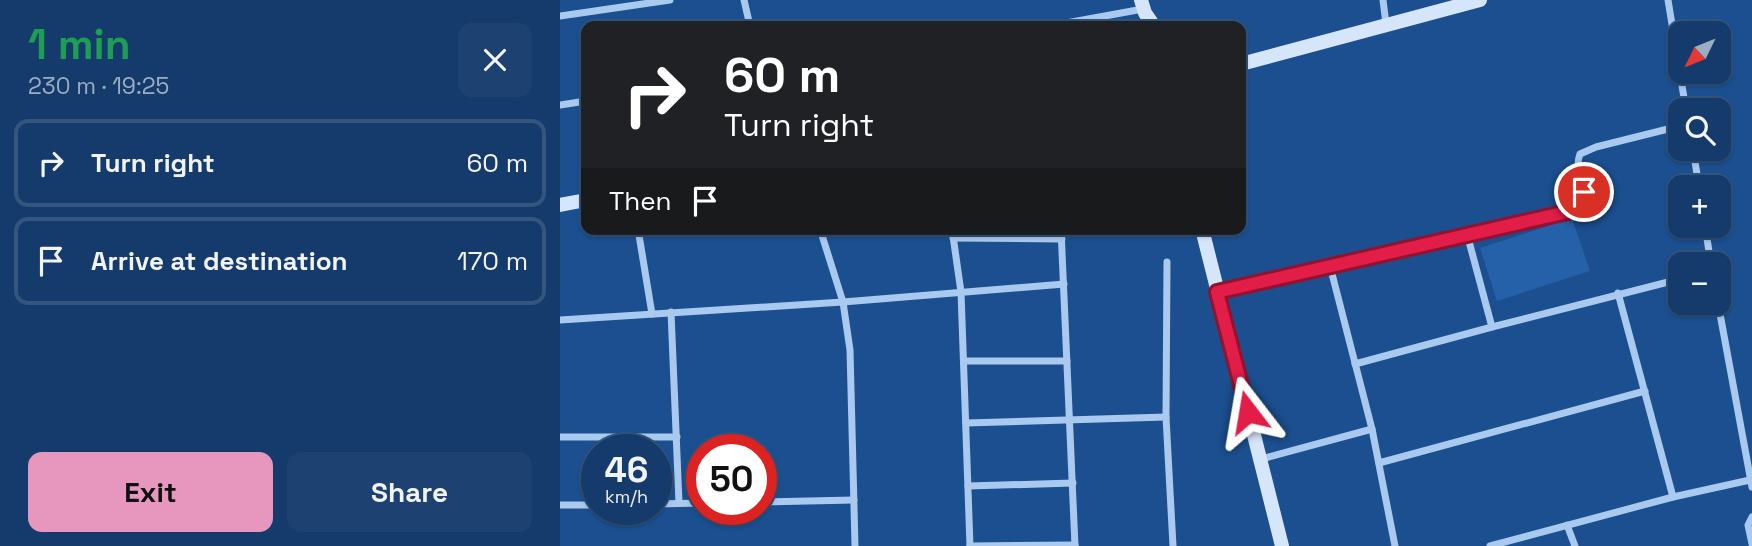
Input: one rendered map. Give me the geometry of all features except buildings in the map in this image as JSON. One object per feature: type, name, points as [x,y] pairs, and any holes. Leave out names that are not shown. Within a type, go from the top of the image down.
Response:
[{"type":"main road","points":[[1246,63],[1480,0]]},
{"type":"main road","points":[[560,205],[581,201]]},
{"type":"main road","points":[[1203,235],[1282,546]]},
{"type":"street","points":[[560,16],[670,0]]},
{"type":"street","points":[[744,0],[749,21]]},
{"type":"street","points":[[1383,0],[1386,24]]},
{"type":"street","points":[[1668,0],[1684,98]]},
{"type":"street","points":[[1084,21],[1144,12]]},
{"type":"street","points":[[560,105],[581,103]]},
{"type":"street","points":[[1217,292],[1572,211],[1583,201],[1584,192],[1577,163],[1580,154],[1596,147],[1668,129]]},
{"type":"street","points":[[1466,234],[1492,327]]},
{"type":"street","points":[[639,235],[652,314]]},
{"type":"street","points":[[822,235],[843,302],[850,362],[855,546]]},
{"type":"street","points":[[953,235],[961,292],[970,546],[1075,545],[1062,235]]},
{"type":"street","points":[[975,235],[1062,239]]},
{"type":"street","points":[[1167,262],[1166,417],[1173,546]]},
{"type":"street","points":[[1330,266],[1372,429],[1395,546]]},
{"type":"street","points":[[1355,364],[1668,282]]},
{"type":"street","points":[[560,320],[843,302],[1064,284]]},
{"type":"street","points":[[1618,293],[1673,497]]},
{"type":"street","points":[[671,312],[679,503]]},
{"type":"street","points":[[1490,546],[1673,497],[1751,484],[1720,315]]},
{"type":"street","points":[[964,361],[1067,361]]},
{"type":"street","points":[[1379,463],[1645,391]]},
{"type":"street","points":[[966,423],[1166,417]]},
{"type":"street","points":[[1260,460],[1372,429]]},
{"type":"street","points":[[560,437],[677,437]]},
{"type":"street","points":[[968,486],[1073,482]]},
{"type":"street","points":[[777,502],[853,500]]},
{"type":"street","points":[[672,503],[686,503]]},
{"type":"street","points":[[560,505],[581,505]]},
{"type":"street","points":[[1752,507],[1752,544]]},
{"type":"street","points":[[1567,525],[1575,546]]},
{"type":"shaded area","points":[[1572,218],[1590,271],[1497,301],[1480,248]]},
{"type":"route","points":[[1248,412],[1217,292],[1572,211],[1583,201],[1584,192]]}]
